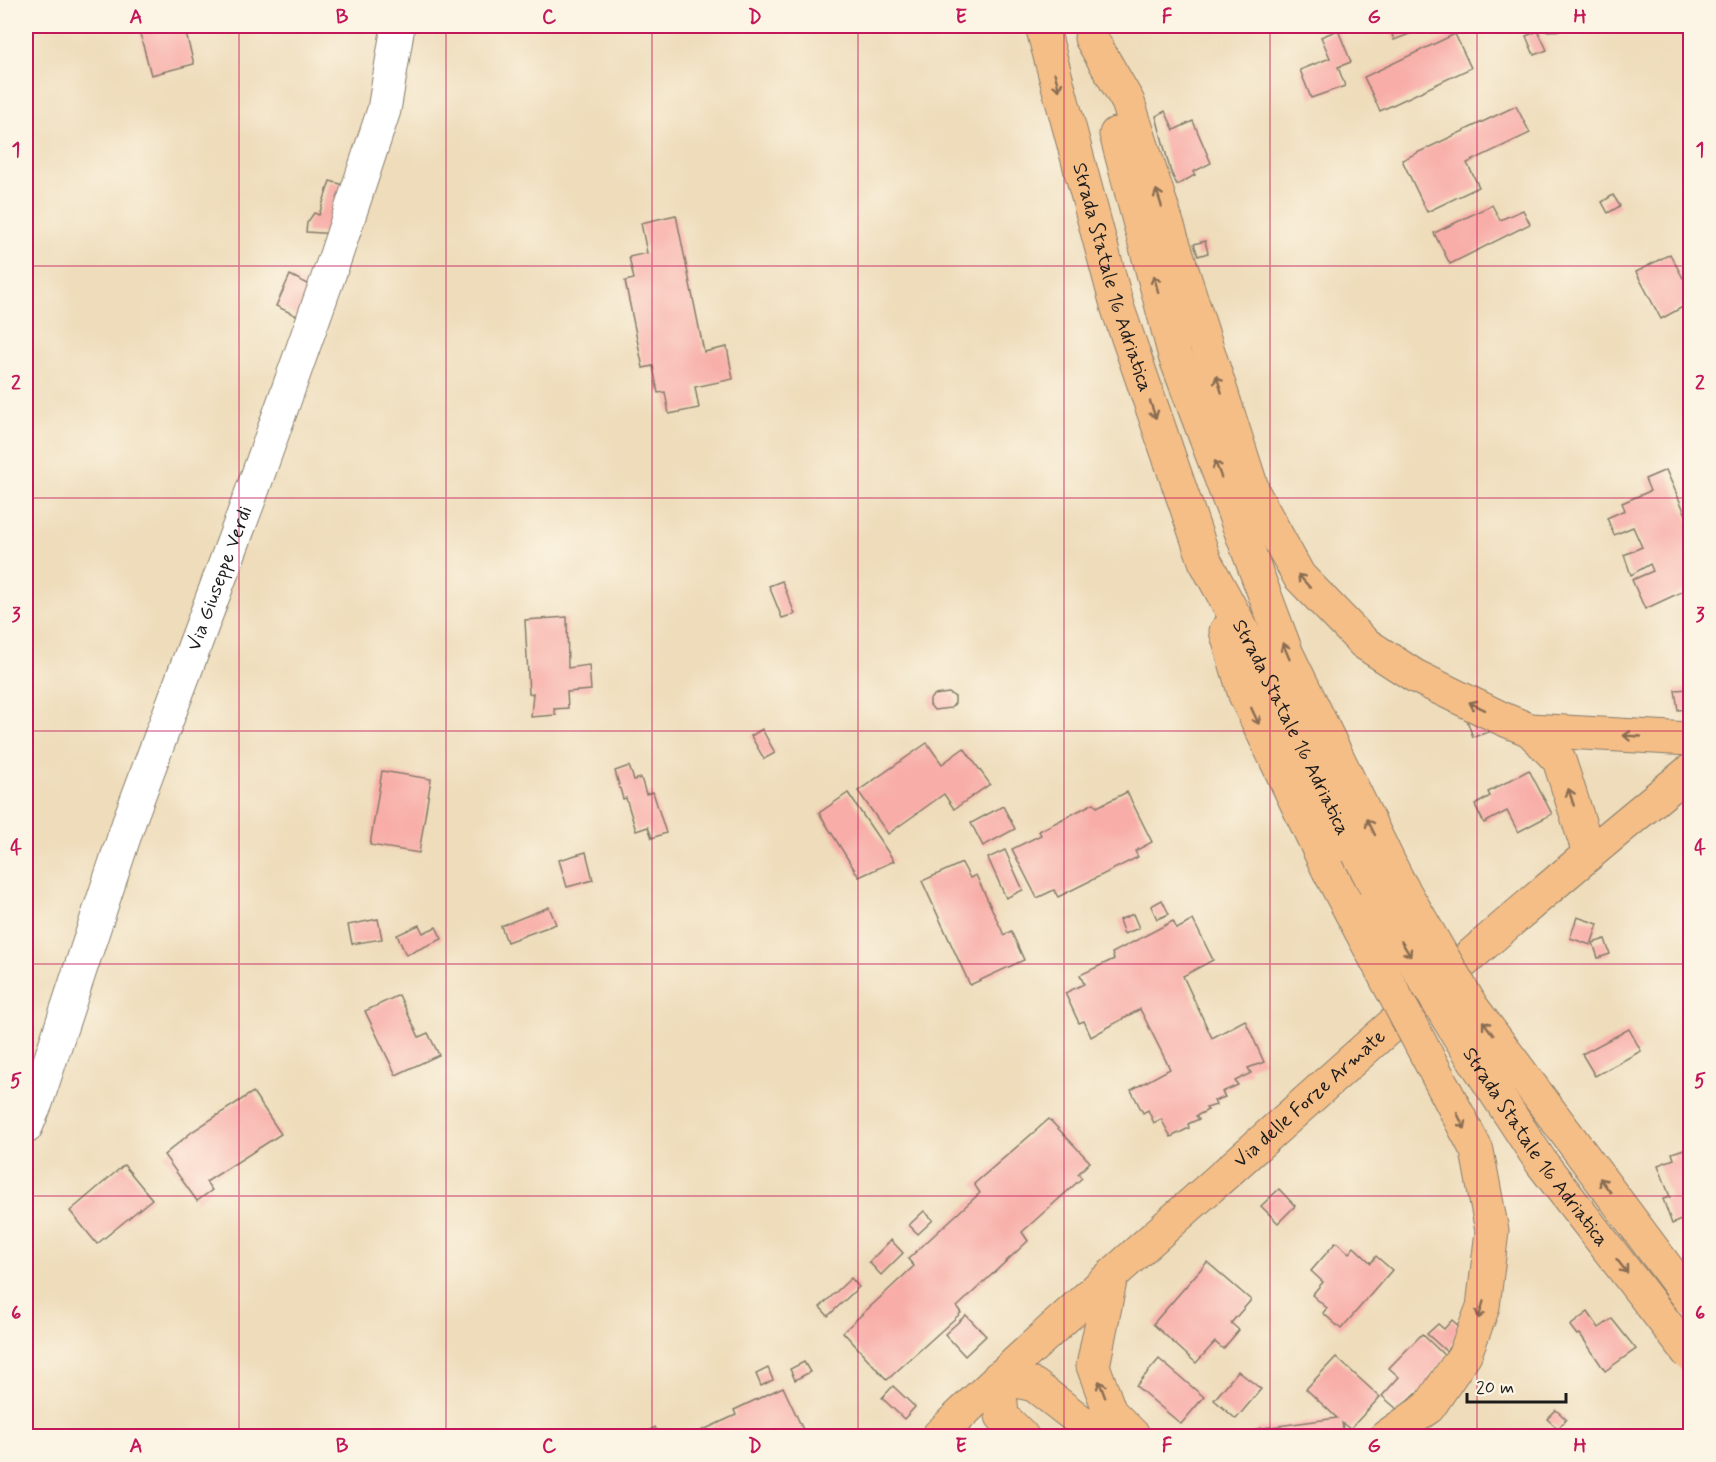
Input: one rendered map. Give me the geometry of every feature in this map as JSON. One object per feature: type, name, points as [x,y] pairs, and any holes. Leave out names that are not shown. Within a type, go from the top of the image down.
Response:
[{"type":"main road","name":"Strada Statale 16 Adriatica","points":[[1042,26],[1118,309],[1205,561],[1387,889],[1690,1299]]},
{"type":"main road","name":"Strada Statale 16 Adriatica","points":[[1089,32],[1175,356],[1287,654],[1387,889],[1458,1035],[1541,1162],[1690,1355]]},
{"type":"main road","points":[[1089,32],[1128,102],[1254,494],[1299,576],[1364,643],[1415,676],[1530,730],[1559,760],[1589,853]]},
{"type":"main road","points":[[1205,561],[1245,695],[1328,869],[1477,1151],[1492,1231],[1483,1307],[1465,1354],[1429,1407],[1387,1437]]},
{"type":"main road","points":[[1530,730],[1690,739]]},
{"type":"main road","name":"Via delle Forze Armate","points":[[938,1437],[999,1377],[1111,1276],[1589,853],[1690,771]]},
{"type":"main road","points":[[1111,1276],[1093,1366],[1110,1412],[1134,1437]]},
{"type":"main road","points":[[1022,1437],[1002,1416],[999,1377],[1034,1385],[1100,1437]]},
{"type":"street","name":"Via Giuseppe Verdi","points":[[26,1127],[131,816],[250,497],[336,255],[384,110],[398,26]]},
{"type":"building","points":[[138,26],[184,26],[194,64],[151,75]]},
{"type":"building","points":[[1389,26],[1430,26],[1394,40]]},
{"type":"building","points":[[1545,26],[1568,26],[1568,30],[1545,31]]},
{"type":"building","points":[[1338,30],[1351,62],[1338,67],[1345,86],[1311,98],[1300,70],[1330,58],[1321,37]]},
{"type":"building","points":[[1538,31],[1547,50],[1534,55],[1526,36]]},
{"type":"building","points":[[1455,34],[1471,68],[1380,111],[1364,77]]},
{"type":"building","points":[[1516,106],[1530,133],[1467,163],[1479,187],[1427,212],[1402,160]]},
{"type":"building","points":[[1165,111],[1174,130],[1193,121],[1211,163],[1193,172],[1195,175],[1177,185],[1171,173],[1156,116]]},
{"type":"building","points":[[330,181],[351,187],[337,234],[306,232],[307,223],[314,213],[319,215]]},
{"type":"building","points":[[1613,195],[1620,206],[1608,213],[1602,202]]},
{"type":"building","points":[[1492,205],[1500,220],[1523,210],[1530,224],[1450,264],[1434,233]]},
{"type":"building","points":[[676,215],[704,352],[727,347],[733,379],[695,387],[699,408],[669,414],[665,392],[658,393],[653,366],[643,368],[625,281],[634,279],[629,257],[647,253],[641,223]]},
{"type":"building","points":[[1205,241],[1208,253],[1198,256],[1194,244]]},
{"type":"building","points":[[1670,254],[1683,278],[1690,274],[1690,303],[1661,319],[1636,272]]},
{"type":"building","points":[[290,275],[318,289],[303,319],[276,306]]},
{"type":"building","points":[[1666,470],[1690,524],[1690,567],[1686,569],[1690,578],[1690,588],[1645,609],[1632,580],[1653,571],[1650,564],[1631,575],[1624,555],[1642,547],[1633,527],[1614,535],[1607,518],[1625,510],[1622,503],[1650,491],[1645,479]]},
{"type":"building","points":[[782,581],[795,614],[782,618],[769,586]]},
{"type":"building","points":[[567,617],[568,668],[589,665],[591,690],[567,692],[568,708],[554,709],[556,715],[531,717],[533,693],[529,694],[525,620]]},
{"type":"building","points":[[1690,689],[1690,709],[1678,710],[1675,690]]},
{"type":"building","points":[[949,693],[955,697],[955,703],[951,708],[934,710],[930,705],[930,699],[934,695]]},
{"type":"building","points":[[1464,712],[1489,724],[1489,732],[1473,737]]},
{"type":"building","points":[[762,729],[775,753],[764,759],[751,736]]},
{"type":"building","points":[[927,743],[942,764],[964,748],[990,784],[954,809],[944,794],[888,834],[858,791]]},
{"type":"building","points":[[629,766],[634,780],[641,778],[646,794],[653,792],[666,833],[652,838],[648,827],[636,831],[615,771]]},
{"type":"building","points":[[1529,770],[1552,814],[1518,832],[1507,811],[1484,823],[1475,805],[1490,796],[1488,792]]},
{"type":"building","points":[[382,771],[431,779],[419,853],[370,845]]},
{"type":"building","points":[[1127,792],[1152,842],[1135,851],[1138,857],[1058,897],[1054,890],[1037,898],[1012,849],[1041,835],[1039,831],[1094,803],[1097,807]]},
{"type":"building","points":[[848,793],[894,861],[859,877],[819,813]]},
{"type":"building","points":[[1003,806],[1015,829],[983,846],[971,823]]},
{"type":"building","points":[[1005,850],[1023,890],[1006,898],[988,858]]},
{"type":"building","points":[[586,852],[593,880],[567,887],[559,860]]},
{"type":"building","points":[[962,863],[970,878],[976,875],[1004,935],[1011,931],[1024,960],[970,985],[922,881]]},
{"type":"building","points":[[1162,900],[1169,914],[1157,919],[1151,906]]},
{"type":"building","points":[[549,907],[556,924],[507,942],[501,926]]},
{"type":"building","points":[[1133,914],[1139,928],[1124,934],[1119,920]]},
{"type":"building","points":[[1577,917],[1598,924],[1591,945],[1570,938]]},
{"type":"building","points":[[378,919],[382,939],[352,944],[348,925]]},
{"type":"building","points":[[1193,920],[1213,960],[1183,976],[1212,1038],[1245,1020],[1264,1062],[1248,1068],[1251,1073],[1235,1081],[1238,1085],[1222,1092],[1225,1097],[1214,1101],[1216,1105],[1206,1108],[1208,1110],[1196,1116],[1199,1119],[1188,1124],[1189,1128],[1171,1137],[1161,1119],[1154,1123],[1148,1110],[1143,1113],[1131,1090],[1170,1069],[1140,1009],[1091,1037],[1084,1021],[1079,1023],[1065,993],[1084,984],[1080,975],[1114,959],[1112,953],[1173,921],[1177,929]]},
{"type":"building","points":[[419,925],[423,933],[436,927],[442,939],[406,955],[397,935]]},
{"type":"building","points":[[1605,939],[1610,954],[1598,958],[1593,943]]},
{"type":"building","points":[[399,995],[419,1037],[428,1033],[439,1055],[396,1075],[365,1011]]},
{"type":"building","points":[[1629,1029],[1641,1051],[1595,1076],[1582,1054]]},
{"type":"building","points":[[253,1092],[281,1134],[206,1182],[212,1190],[197,1201],[164,1155],[193,1131]]},
{"type":"building","points":[[1049,1119],[1090,1162],[1078,1174],[1082,1178],[1022,1232],[1028,1241],[957,1307],[961,1313],[887,1380],[843,1332],[914,1266],[908,1259],[980,1193],[974,1184]]},
{"type":"building","points":[[1690,1147],[1690,1216],[1672,1224],[1663,1199],[1670,1197],[1658,1165],[1674,1159],[1672,1153]]},
{"type":"building","points":[[124,1165],[152,1199],[97,1244],[70,1211]]},
{"type":"building","points":[[1279,1189],[1295,1206],[1278,1223],[1261,1206]]},
{"type":"building","points":[[924,1211],[933,1220],[918,1234],[909,1225]]},
{"type":"building","points":[[891,1240],[903,1253],[881,1275],[869,1262]]},
{"type":"building","points":[[1336,1242],[1349,1253],[1354,1247],[1371,1263],[1376,1256],[1392,1270],[1341,1329],[1323,1313],[1327,1308],[1312,1295],[1323,1282],[1311,1271]]},
{"type":"building","points":[[1207,1262],[1251,1300],[1231,1323],[1239,1330],[1223,1349],[1215,1342],[1196,1363],[1153,1324]]},
{"type":"building","points":[[851,1278],[859,1287],[828,1316],[820,1307]]},
{"type":"building","points":[[1588,1312],[1599,1328],[1612,1319],[1636,1349],[1605,1371],[1580,1334],[1577,1335],[1570,1326]]},
{"type":"building","points":[[966,1315],[986,1336],[965,1356],[945,1334]]},
{"type":"building","points":[[1452,1320],[1461,1328],[1453,1339],[1455,1341],[1446,1351],[1427,1334],[1438,1324],[1444,1329]]},
{"type":"building","points":[[1422,1334],[1446,1357],[1429,1377],[1432,1380],[1418,1395],[1416,1393],[1398,1410],[1382,1396],[1399,1377],[1389,1368]]},
{"type":"building","points":[[1336,1357],[1380,1397],[1350,1429],[1342,1423],[1344,1436],[1257,1436],[1256,1429],[1337,1418],[1306,1389]]},
{"type":"building","points":[[1159,1359],[1204,1397],[1181,1424],[1136,1386]]},
{"type":"building","points":[[804,1362],[810,1372],[795,1380],[790,1369]]},
{"type":"building","points":[[768,1368],[773,1380],[761,1386],[756,1374]]},
{"type":"building","points":[[1238,1371],[1261,1389],[1236,1419],[1214,1400]]},
{"type":"building","points":[[893,1386],[915,1407],[904,1419],[882,1398]]},
{"type":"building","points":[[783,1387],[806,1436],[690,1436],[736,1415],[734,1410]]},
{"type":"building","points":[[1556,1410],[1566,1419],[1558,1429],[1547,1419]]},
{"type":"building","points":[[655,1427],[660,1436],[641,1436]]}]
